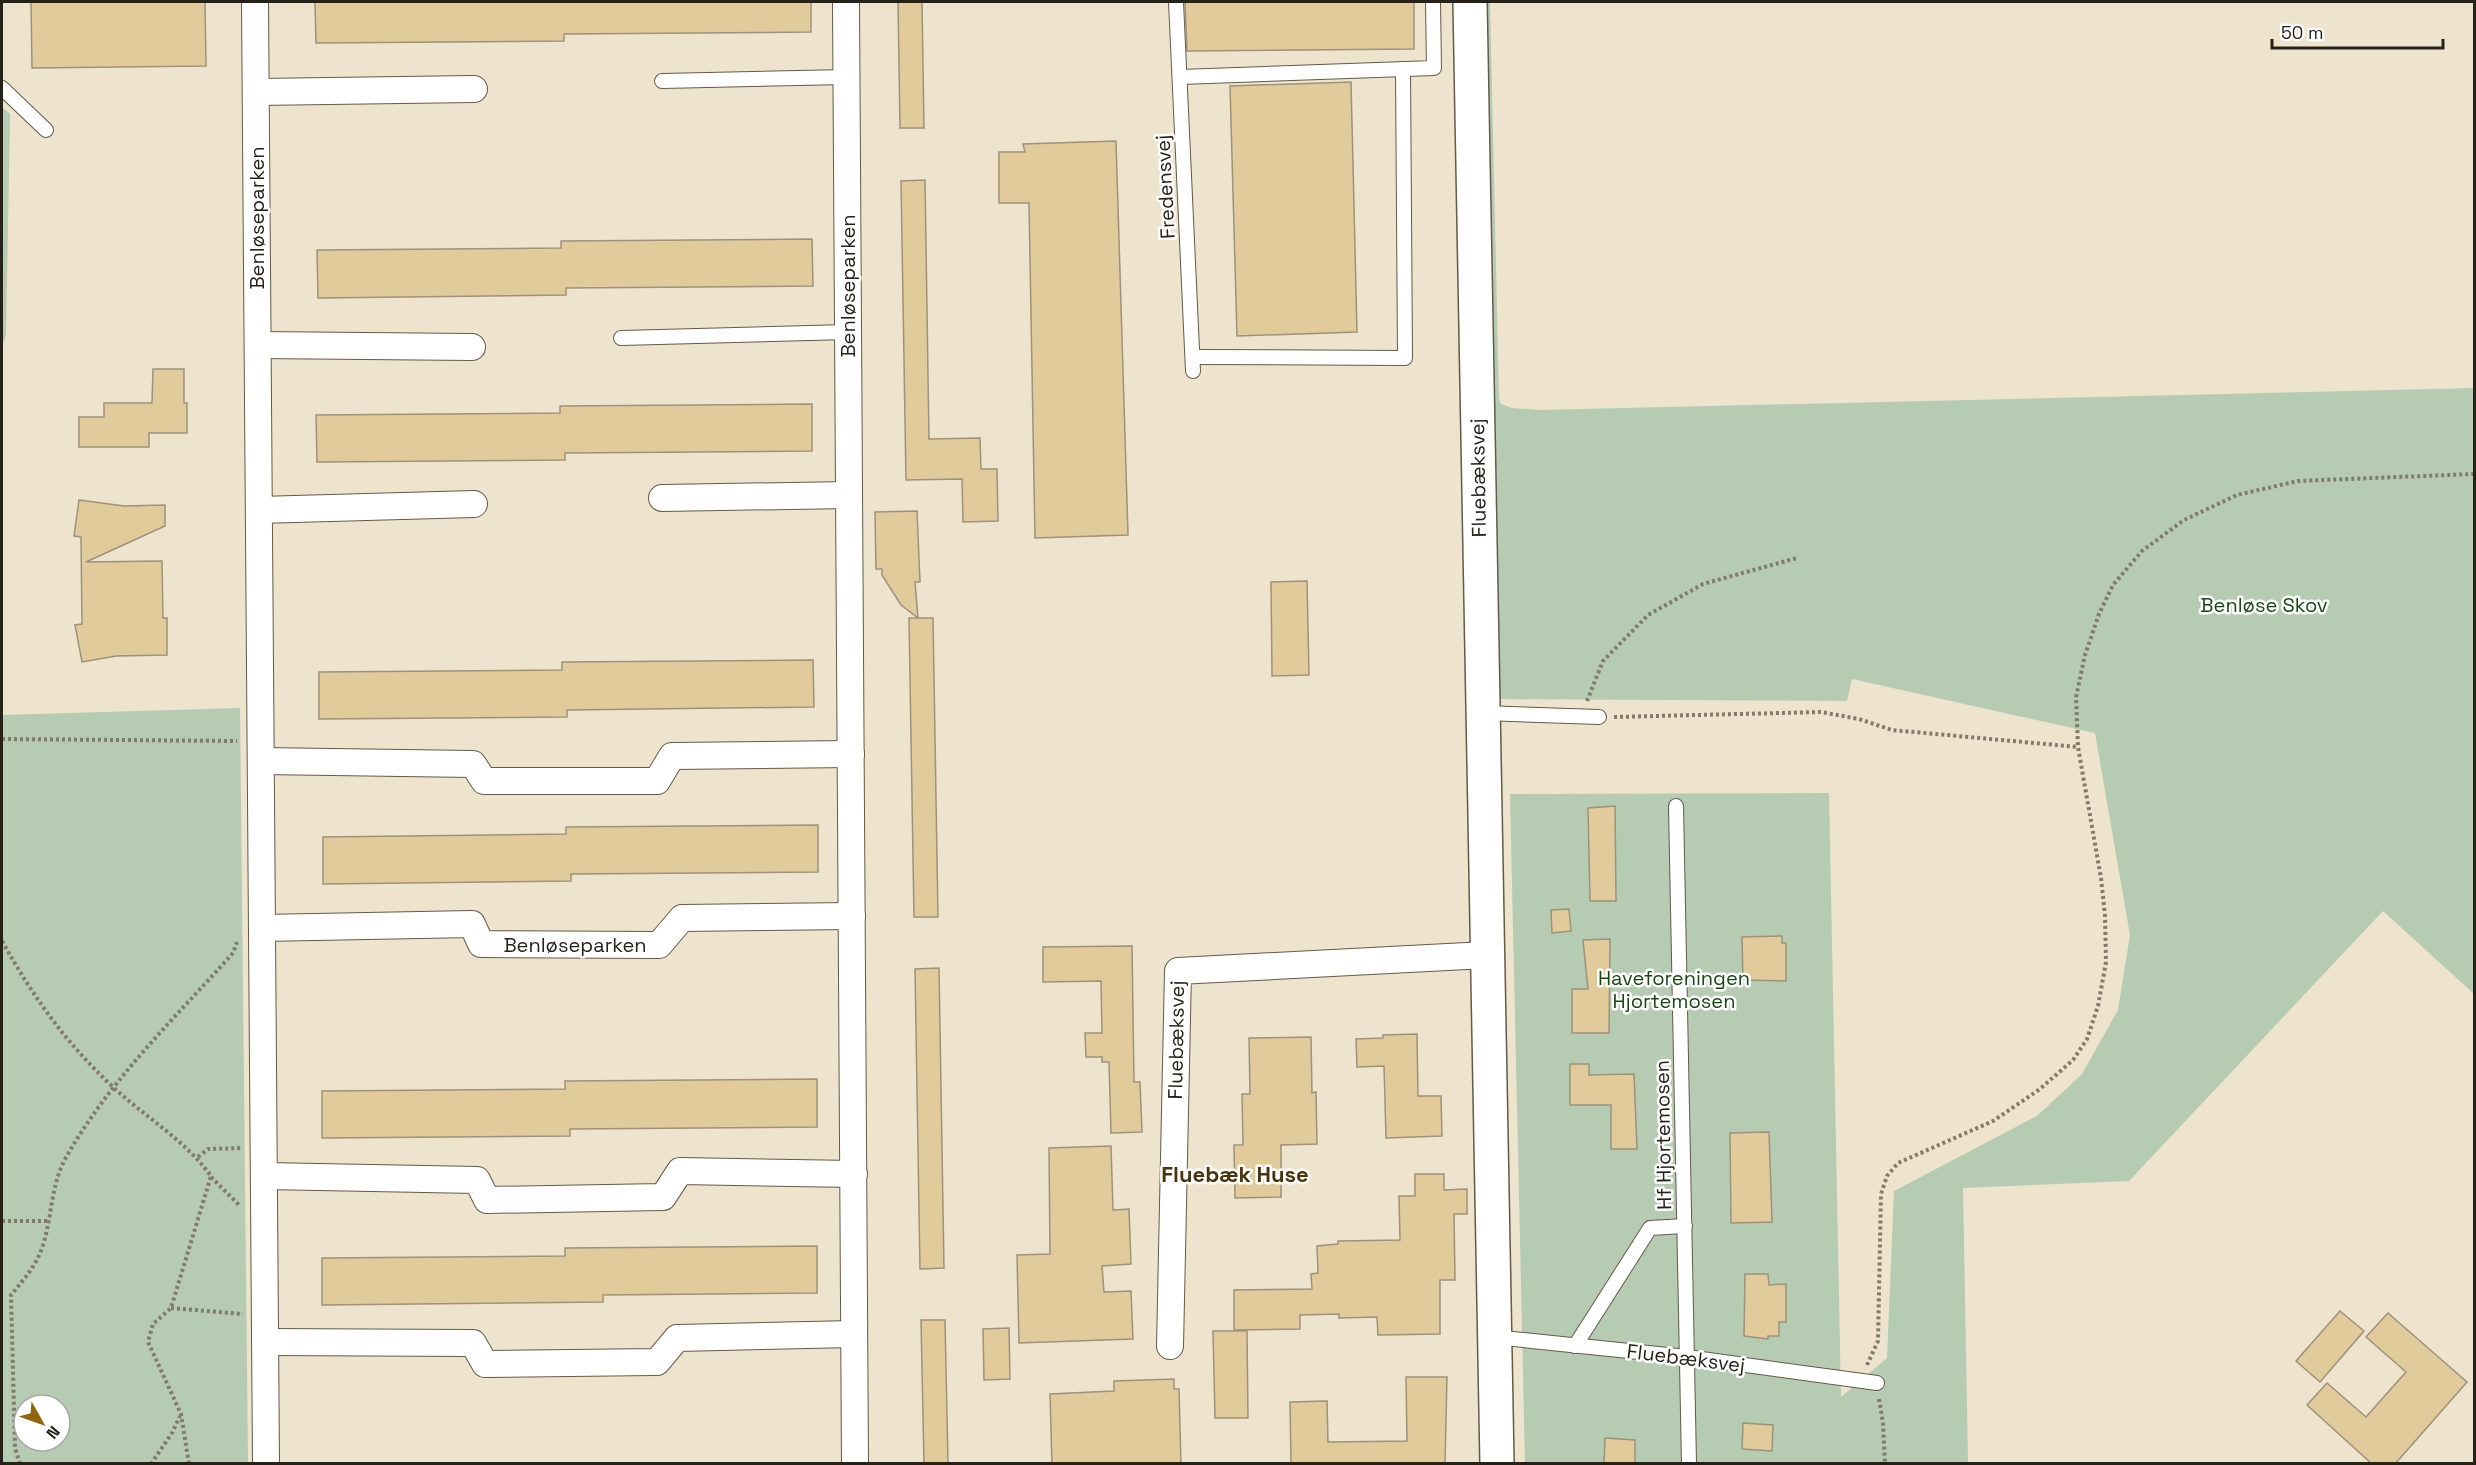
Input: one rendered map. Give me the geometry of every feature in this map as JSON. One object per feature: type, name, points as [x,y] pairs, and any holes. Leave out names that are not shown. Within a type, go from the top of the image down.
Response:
[{"type":"street","name":"Benløseparken","points":[[255,2],[261,751],[251,933],[265,1146],[266,1464]]},
{"type":"street","name":"Benløseparken","points":[[846,2],[855,1464]]},
{"type":"street","name":"Fluebæksvej","points":[[1470,2],[1497,1464]]},
{"type":"street","points":[[256,92],[474,89]]},
{"type":"street","points":[[258,345],[472,347]]},
{"type":"street","points":[[662,498],[849,495]]},
{"type":"street","points":[[259,510],[474,504]]},
{"type":"street","points":[[261,751],[473,764],[484,782],[657,781],[672,756],[851,754]]},
{"type":"street","name":"Benløseparken","points":[[251,933],[472,924],[481,944],[659,945],[682,918],[852,916]]},
{"type":"street","name":"Fluebæksvej","points":[[1170,1346],[1178,971],[1486,955]]},
{"type":"street","points":[[265,1176],[477,1180],[487,1200],[663,1197],[680,1171],[854,1174]]},
{"type":"street","points":[[265,1342],[473,1343],[485,1364],[631,1363],[657,1362],[677,1338],[854,1334]]},
{"type":"lane","name":"Fredensvej","points":[[1176,2],[1193,364],[1405,358],[1403,69]]},
{"type":"lane","points":[[1180,77],[1434,68],[1433,2]]},
{"type":"lane","points":[[662,81],[847,77]]},
{"type":"lane","points":[[2,88],[46,130]]},
{"type":"lane","points":[[621,338],[848,332]]},
{"type":"lane","points":[[1482,713],[1594,717]]},
{"type":"lane","name":"Hf Hjortemosen","points":[[1676,806],[1689,1464]]},
{"type":"lane","points":[[1575,1346],[1650,1228],[1684,1226]]},
{"type":"lane","name":"Fluebæksvej","points":[[1494,1337],[1687,1357],[1877,1383]]},
{"type":"path","points":[[1855,1380],[1871,1359],[1878,1341],[1881,1194],[1887,1176],[1898,1162],[1993,1121],[2040,1089],[2073,1059],[2087,1039],[2098,1006],[2106,962],[2105,915],[2101,878],[2078,747],[2076,697],[2085,655],[2099,614],[2113,585],[2142,550],[2184,520],[2237,495],[2298,481],[2475,474]]},
{"type":"path","points":[[1797,558],[1703,584],[1648,615],[1603,661],[1587,700],[1594,717],[1821,712],[1859,719],[1892,730],[2078,747]]},
{"type":"path","points":[[2,739],[261,751]]},
{"type":"path","points":[[20,1464],[15,1448],[11,1295],[32,1269],[43,1246],[54,1186],[68,1154],[114,1088],[251,933]]},
{"type":"path","points":[[2,941],[32,993],[64,1036],[114,1088],[198,1157],[211,1176],[171,1308],[153,1324],[148,1342],[181,1414],[189,1464]]},
{"type":"path","points":[[198,1157],[208,1149],[265,1146]]},
{"type":"path","points":[[2,1221],[48,1221]]},
{"type":"path","points":[[171,1308],[218,1313],[265,1314]]},
{"type":"path","points":[[1877,1383],[1883,1423],[1885,1464]]},
{"type":"path","points":[[151,1464],[172,1433],[181,1414]]},
{"type":"green space","points":[[1483,2],[1490,2],[1499,398],[1501,404],[1512,408],[1541,410],[2474,388],[2474,994],[2383,911],[2129,1181],[1963,1188],[1968,1463],[1525,1463],[1510,794],[1829,793],[1841,1397],[1887,1358],[1894,1191],[2037,1116],[2082,1074],[2118,1010],[2130,935],[2095,733],[1852,679],[1847,701],[1495,699]]},
{"type":"green space","points":[[2,107],[10,114],[6,335],[2,347]]},
{"type":"green space","points":[[240,708],[248,1463],[2,1463],[2,715]]},
{"type":"building","points":[[31,2],[205,2],[206,66],[32,68]]},
{"type":"building","points":[[315,2],[811,2],[811,32],[564,34],[564,41],[316,43]]},
{"type":"building","points":[[898,2],[922,2],[924,128],[900,128]]},
{"type":"building","points":[[1185,2],[1414,2],[1414,49],[1187,51]]},
{"type":"building","points":[[1351,82],[1357,332],[1237,336],[1230,86]]},
{"type":"building","points":[[1116,141],[1128,535],[1035,538],[1029,203],[999,203],[999,152],[1025,152],[1023,144]]},
{"type":"building","points":[[925,180],[929,439],[980,438],[981,469],[997,469],[998,521],[963,522],[962,479],[906,480],[901,181]]},
{"type":"building","points":[[812,239],[813,286],[566,288],[566,295],[318,298],[317,250],[561,248],[561,241]]},
{"type":"building","points":[[153,369],[184,369],[187,433],[149,433],[149,447],[79,447],[79,417],[104,417],[104,403],[152,403]]},
{"type":"building","points":[[812,404],[812,451],[565,453],[565,460],[317,462],[316,415],[560,413],[560,406]]},
{"type":"building","points":[[79,500],[124,506],[165,505],[165,526],[86,562],[162,561],[163,618],[167,618],[167,655],[116,656],[82,662],[75,625],[82,624],[81,537],[74,536]]},
{"type":"building","points":[[917,511],[920,582],[915,582],[918,618],[901,605],[882,575],[882,569],[876,569],[875,512]]},
{"type":"building","points":[[1307,581],[1309,675],[1272,676],[1271,582]]},
{"type":"building","points":[[909,618],[933,618],[938,917],[914,917]]},
{"type":"building","points":[[813,660],[814,707],[567,710],[567,717],[319,719],[319,672],[562,670],[562,662]]},
{"type":"building","points":[[1615,806],[1616,901],[1590,901],[1588,808]]},
{"type":"building","points":[[818,825],[818,872],[571,874],[571,881],[323,884],[323,837],[566,834],[566,827]]},
{"type":"building","points":[[1569,909],[1571,931],[1552,933],[1551,910]]},
{"type":"building","points":[[1782,936],[1782,943],[1786,943],[1786,981],[1743,980],[1742,937]]},
{"type":"building","points":[[1610,939],[1609,1033],[1572,1033],[1572,989],[1588,989],[1583,940]]},
{"type":"building","points":[[1132,946],[1134,1082],[1140,1082],[1142,1132],[1111,1133],[1109,1062],[1102,1062],[1102,1057],[1086,1057],[1085,1033],[1102,1033],[1101,981],[1043,982],[1043,947]]},
{"type":"building","points":[[939,968],[944,1268],[920,1269],[915,969]]},
{"type":"building","points":[[1417,1034],[1418,1096],[1441,1096],[1442,1136],[1386,1138],[1384,1066],[1357,1067],[1356,1039]]},
{"type":"building","points":[[1311,1037],[1312,1093],[1316,1092],[1317,1144],[1281,1145],[1281,1197],[1235,1198],[1234,1145],[1243,1145],[1242,1094],[1250,1094],[1249,1038]]},
{"type":"building","points":[[1570,1064],[1589,1064],[1589,1075],[1634,1074],[1637,1149],[1611,1149],[1611,1105],[1570,1105]]},
{"type":"building","points":[[817,1079],[817,1127],[570,1129],[570,1136],[322,1138],[322,1091],[565,1089],[565,1081]]},
{"type":"building","points":[[1769,1132],[1772,1222],[1731,1223],[1730,1133]]},
{"type":"building","points":[[1111,1146],[1113,1210],[1129,1209],[1131,1264],[1102,1266],[1104,1292],[1131,1291],[1133,1339],[1019,1343],[1017,1255],[1050,1254],[1049,1148]]},
{"type":"building","points":[[1415,1174],[1444,1174],[1444,1190],[1467,1189],[1467,1214],[1454,1214],[1455,1280],[1440,1280],[1440,1334],[1378,1335],[1377,1317],[1339,1318],[1339,1314],[1300,1315],[1300,1329],[1234,1330],[1234,1290],[1312,1289],[1311,1274],[1318,1273],[1317,1246],[1338,1244],[1338,1241],[1400,1240],[1399,1196],[1415,1196]]},
{"type":"building","points":[[817,1246],[817,1293],[603,1295],[603,1302],[322,1305],[322,1258],[565,1256],[565,1248]]},
{"type":"building","points":[[1745,1274],[1768,1274],[1769,1285],[1786,1284],[1786,1322],[1779,1322],[1779,1336],[1768,1336],[1768,1339],[1744,1336]]},
{"type":"building","points":[[2340,1311],[2364,1331],[2320,1382],[2296,1361]]},
{"type":"building","points":[[2388,1313],[2467,1382],[2395,1464],[2372,1464],[2307,1405],[2327,1383],[2366,1417],[2406,1372],[2366,1337]]},
{"type":"building","points":[[921,1320],[945,1320],[948,1464],[924,1464]]},
{"type":"building","points":[[1009,1328],[1010,1379],[984,1380],[983,1329]]},
{"type":"building","points":[[1213,1331],[1247,1331],[1248,1418],[1215,1418]]},
{"type":"building","points":[[1406,1377],[1447,1377],[1445,1464],[1291,1464],[1290,1402],[1327,1401],[1328,1442],[1407,1441]]},
{"type":"building","points":[[1174,1379],[1174,1389],[1179,1389],[1181,1464],[1052,1464],[1050,1394],[1114,1391],[1114,1381]]},
{"type":"building","points":[[1743,1423],[1773,1425],[1772,1451],[1742,1449]]},
{"type":"building","points":[[1605,1438],[1635,1440],[1635,1464],[1604,1464]]},
{"type":"district","name":"Fluebæk Huse","points":[[1235,1174]]},
{"type":"park label","name":"Benløse Skov","points":[[2264,605]]},
{"type":"park label","name":"Haveforeningen Hjortemosen","points":[[1674,990]]}]
